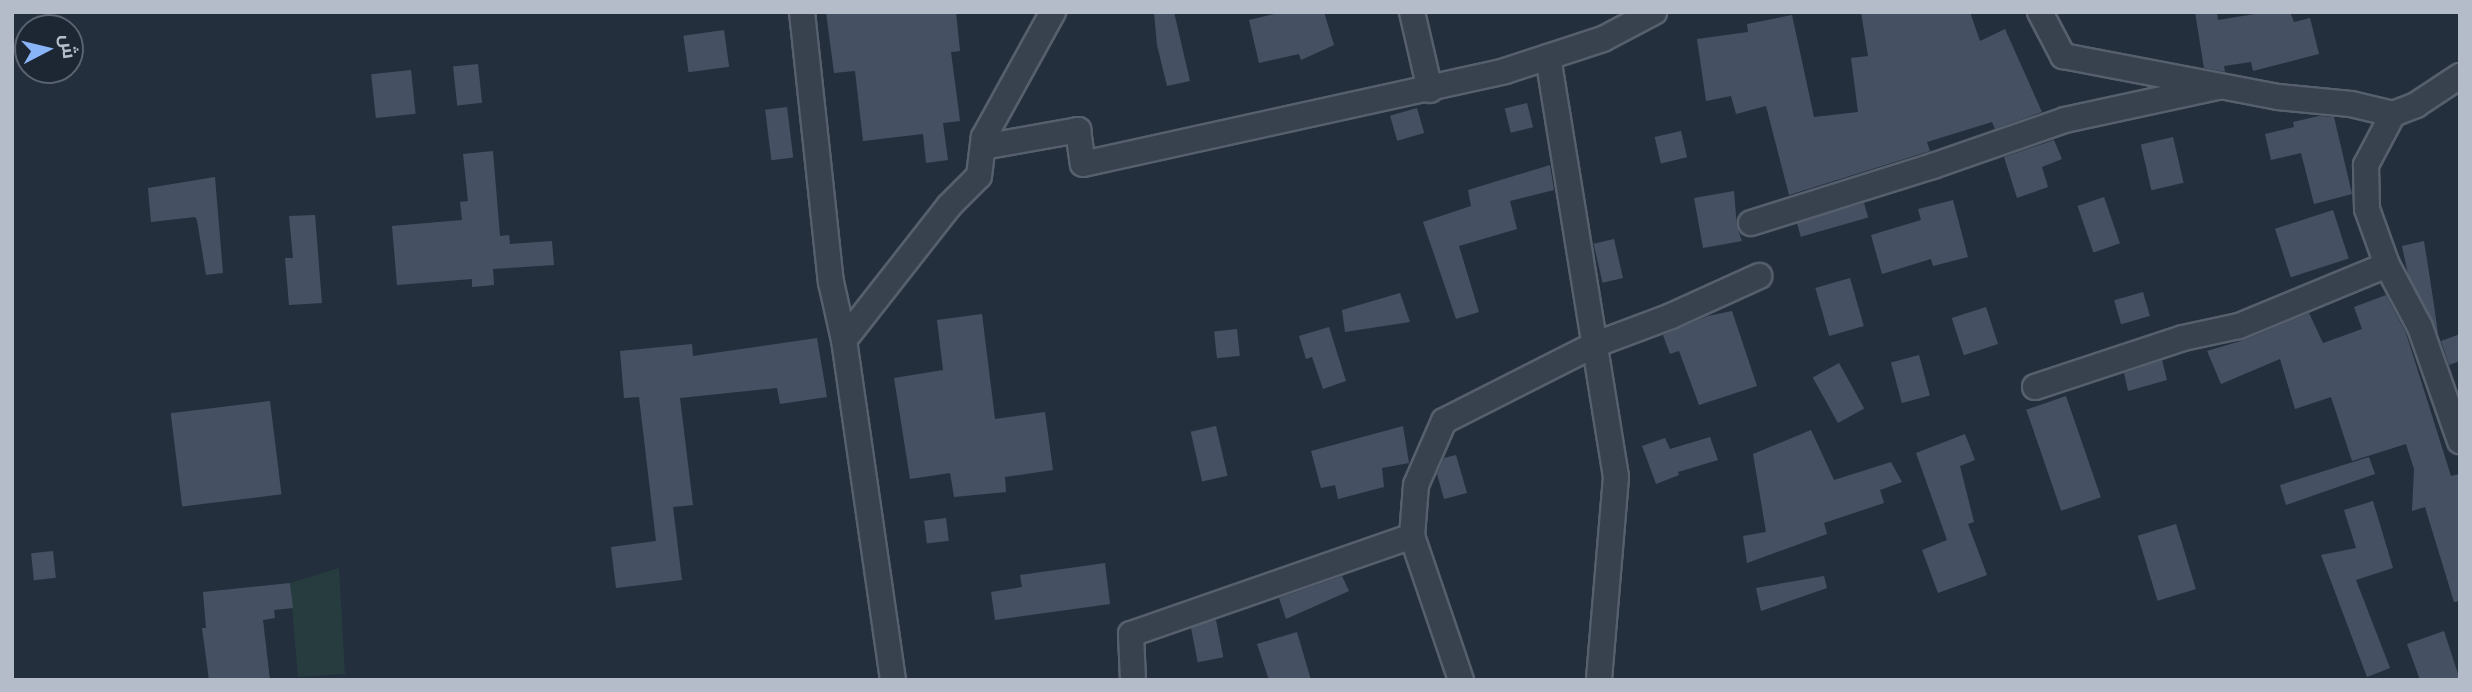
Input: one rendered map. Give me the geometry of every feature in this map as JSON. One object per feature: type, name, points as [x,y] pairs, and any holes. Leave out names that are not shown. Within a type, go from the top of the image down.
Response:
[{"type":"street","points":[[802,12],[831,282],[844,340],[893,680]]},
{"type":"street","points":[[844,340],[949,206],[979,176],[984,137],[1053,12]]},
{"type":"street","points":[[1412,12],[1430,90]]},
{"type":"street","points":[[983,147],[1078,130],[1083,164],[1430,90],[1604,39],[1654,12]]},
{"type":"street","points":[[2039,12],[2063,56],[2278,97],[2351,104],[2393,114],[2416,105],[2460,76]]},
{"type":"street","points":[[1548,57],[1616,477],[1599,680]]},
{"type":"street","points":[[1751,223],[1934,166],[2064,120],[2218,86]]},
{"type":"street","points":[[2393,114],[2366,165],[2367,209],[2387,265],[2420,327],[2460,441]]},
{"type":"street","points":[[2035,387],[2183,338],[2239,326],[2387,265]]},
{"type":"street","points":[[1461,680],[1412,536],[1416,485],[1444,421],[1594,345],[1671,316],[1759,276]]},
{"type":"street","points":[[1133,680],[1131,634],[1412,536]]},
{"type":"green space","points":[[339,568],[345,674],[298,677],[290,583]]},
{"type":"building","points":[[826,12],[956,12],[960,51],[951,52],[960,121],[943,123],[948,160],[926,163],[923,134],[863,141],[855,71],[834,73]]},
{"type":"building","points":[[1154,12],[1174,12],[1190,81],[1167,86],[1157,45]]},
{"type":"building","points":[[1282,12],[1324,12],[1334,45],[1301,60],[1299,54],[1259,63],[1249,20]]},
{"type":"building","points":[[1861,12],[1970,12],[1980,41],[2005,29],[2042,112],[1995,129],[1992,122],[1927,142],[1930,151],[1789,195],[1766,106],[1736,114],[1731,96],[1706,101],[1697,39],[1748,32],[1747,24],[1792,15],[1814,117],[1858,112],[1851,58],[1868,56]]},
{"type":"building","points":[[2195,12],[2217,12],[2218,20],[2267,12],[2290,12],[2294,22],[2310,18],[2319,54],[2253,71],[2251,62],[2224,66],[2225,72],[2204,68]]},
{"type":"building","points":[[724,30],[729,67],[689,72],[683,36]]},
{"type":"building","points":[[478,64],[482,103],[457,105],[453,67]]},
{"type":"building","points":[[411,70],[416,114],[376,118],[371,74]]},
{"type":"building","points":[[1527,103],[1533,127],[1511,133],[1505,109]]},
{"type":"building","points":[[787,107],[793,158],[771,160],[765,110]]},
{"type":"building","points":[[1417,108],[1424,133],[1397,141],[1390,116]]},
{"type":"building","points":[[2319,116],[2334,117],[2352,194],[2314,204],[2301,153],[2271,160],[2265,134],[2294,127],[2293,122]]},
{"type":"building","points":[[1681,131],[1687,157],[1661,163],[1655,137]]},
{"type":"building","points":[[2173,137],[2184,183],[2151,190],[2141,144]]},
{"type":"building","points":[[2054,140],[2062,159],[2042,167],[2048,187],[2017,198],[2004,157]]},
{"type":"building","points":[[493,151],[500,236],[509,235],[510,244],[552,241],[554,265],[493,269],[494,285],[472,287],[472,279],[397,285],[392,226],[462,220],[460,202],[468,201],[463,154]]},
{"type":"building","points":[[1550,165],[1554,190],[1510,201],[1517,229],[1459,246],[1479,312],[1456,319],[1423,222],[1471,206],[1468,190]]},
{"type":"building","points":[[215,177],[223,273],[206,275],[195,217],[151,222],[148,188]]},
{"type":"building","points":[[1734,191],[1737,227],[1742,241],[1703,248],[1694,198]]},
{"type":"building","points":[[2104,197],[2120,243],[2093,252],[2078,206]]},
{"type":"building","points":[[1953,200],[1968,257],[1933,266],[1931,259],[1882,274],[1871,235],[1921,220],[1918,209]]},
{"type":"building","points":[[1864,203],[1868,217],[1801,237],[1797,222]]},
{"type":"building","points":[[2333,210],[2349,259],[2291,277],[2275,229]]},
{"type":"building","points":[[315,215],[322,303],[289,305],[285,258],[293,258],[289,216]]},
{"type":"building","points":[[1614,239],[1623,278],[1603,283],[1594,244]]},
{"type":"building","points":[[2424,241],[2438,334],[2408,274],[2402,246]]},
{"type":"building","points":[[1850,278],[1864,326],[1829,336],[1815,288]]},
{"type":"building","points":[[2143,292],[2150,316],[2121,324],[2114,300]]},
{"type":"building","points":[[1400,293],[1410,322],[1345,332],[1342,310]]},
{"type":"building","points":[[2386,295],[2406,333],[2451,476],[2460,474],[2460,601],[2454,602],[2425,507],[2412,511],[2414,469],[2406,444],[2352,461],[2331,397],[2295,409],[2280,359],[2221,384],[2207,351],[2244,340],[2309,313],[2323,343],[2362,329],[2354,307]]},
{"type":"building","points":[[1986,307],[1998,344],[1964,355],[1952,318]]},
{"type":"building","points":[[1732,311],[1757,386],[1699,405],[1679,351],[1670,354],[1663,335],[1708,316]]},
{"type":"building","points":[[982,314],[995,419],[1045,412],[1053,470],[1005,477],[1006,492],[954,497],[950,473],[910,479],[894,378],[943,370],[937,320]]},
{"type":"building","points":[[1329,327],[1346,381],[1323,389],[1312,357],[1306,359],[1299,336]]},
{"type":"building","points":[[1237,329],[1240,356],[1217,358],[1214,331]]},
{"type":"building","points":[[2460,334],[2460,361],[2449,365],[2441,341]]},
{"type":"building","points":[[817,338],[827,397],[780,404],[777,388],[680,398],[693,505],[673,507],[682,580],[616,588],[611,547],[656,541],[639,397],[624,398],[620,351],[692,344],[693,356]]},
{"type":"building","points":[[1919,355],[1930,396],[1902,403],[1891,363]]},
{"type":"building","points":[[2162,360],[2167,380],[2128,391],[2124,373]]},
{"type":"building","points":[[1839,363],[1864,408],[1838,423],[1813,378]]},
{"type":"building","points":[[2066,396],[2101,497],[2061,511],[2026,410]]},
{"type":"building","points":[[270,401],[281,494],[182,506],[171,413]]},
{"type":"building","points":[[1216,426],[1227,476],[1202,482],[1191,432]]},
{"type":"building","points":[[1403,426],[1409,463],[1382,468],[1384,487],[1338,499],[1335,485],[1321,488],[1311,451]]},
{"type":"building","points":[[1811,430],[1834,480],[1891,462],[1902,482],[1880,490],[1884,503],[1824,523],[1827,534],[1747,563],[1743,536],[1766,532],[1753,454]]},
{"type":"building","points":[[1965,434],[1975,460],[1960,466],[1974,522],[1968,524],[1987,575],[1938,593],[1922,550],[1947,540],[1916,453]]},
{"type":"building","points":[[1710,437],[1718,460],[1678,472],[1679,475],[1656,484],[1642,446],[1665,438],[1670,449]]},
{"type":"building","points":[[1456,455],[1467,493],[1444,499],[1437,474],[1444,458]]},
{"type":"building","points":[[2369,457],[2375,474],[2286,505],[2280,485]]},
{"type":"building","points":[[2373,501],[2393,568],[2356,580],[2390,668],[2367,677],[2321,555],[2356,548],[2344,510]]},
{"type":"building","points":[[946,518],[949,541],[927,544],[924,521]]},
{"type":"building","points":[[2176,524],[2196,589],[2158,601],[2138,536]]},
{"type":"building","points":[[53,551],[56,578],[34,580],[31,553]]},
{"type":"building","points":[[1105,563],[1110,604],[995,620],[991,592],[1022,587],[1020,575]]},
{"type":"building","points":[[1342,576],[1349,591],[1286,619],[1279,598]]},
{"type":"building","points":[[1824,576],[1827,588],[1761,611],[1756,588]]},
{"type":"building","points":[[290,583],[293,608],[274,610],[275,618],[263,620],[270,680],[209,680],[202,628],[206,628],[203,592]]},
{"type":"building","points":[[1216,620],[1223,657],[1198,662],[1190,625]]},
{"type":"building","points":[[2444,631],[2460,680],[2420,680],[2407,644]]},
{"type":"building","points":[[1297,632],[1311,680],[1269,680],[1257,644]]}]
